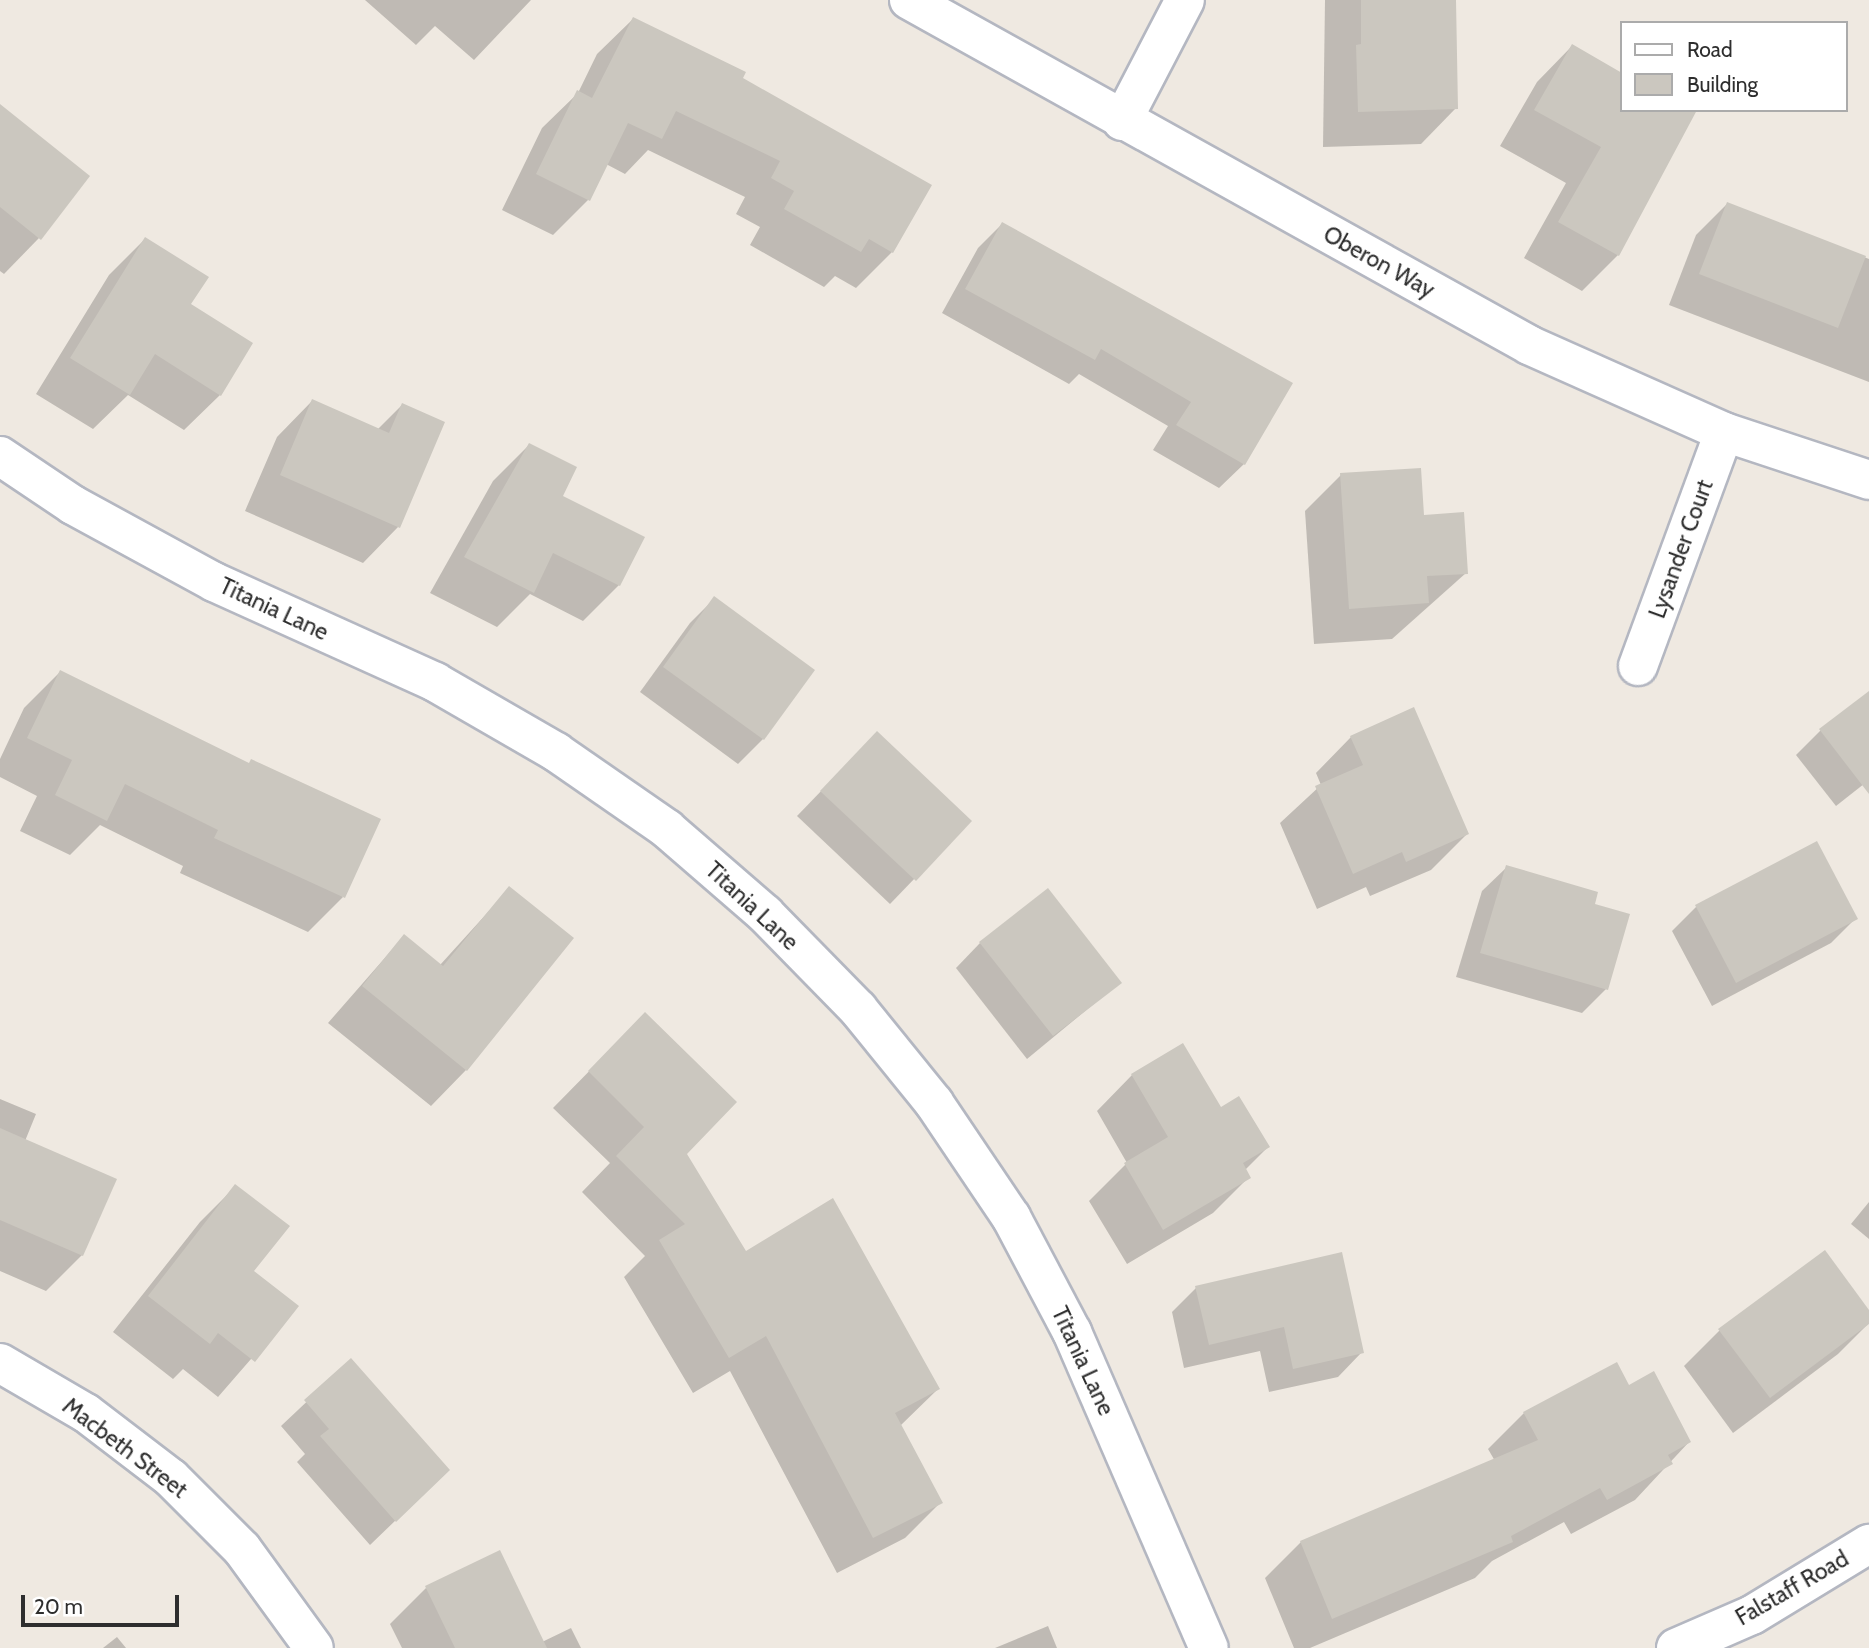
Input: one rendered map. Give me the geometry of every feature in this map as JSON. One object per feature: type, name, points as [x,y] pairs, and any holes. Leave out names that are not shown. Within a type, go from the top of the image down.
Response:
[{"type":"street","name":"Oberon Way","points":[[909,0],[1122,121],[1529,345],[1724,432],[1869,480]]},
{"type":"street","points":[[1122,121],[1185,0]]},
{"type":"street","name":"Lysander Court","points":[[1638,666],[1724,432]]},
{"type":"street","name":"Titania Lane","points":[[0,456],[73,505],[214,582],[435,682],[556,752],[667,830],[765,915],[858,1009],[917,1082],[1010,1217],[1072,1332],[1209,1648]]},
{"type":"street","name":"Macbeth Street","points":[[0,1363],[86,1413],[171,1478],[242,1549],[314,1648]]},
{"type":"street","name":"Falstaff Road","points":[[1676,1648],[1752,1615],[1869,1544]]},
{"type":"building","points":[[1361,0],[1456,0],[1458,109],[1358,112],[1356,45],[1361,44]]},
{"type":"building","points":[[633,17],[746,72],[743,78],[932,185],[893,253],[869,239],[861,252],[784,209],[794,191],[771,178],[780,161],[676,111],[662,139],[628,123],[590,201],[536,174],[577,90],[592,98]]},
{"type":"building","points":[[1572,44],[1620,72],[1620,112],[1696,112],[1619,256],[1558,222],[1601,147],[1534,110]]},
{"type":"building","points":[[0,104],[90,176],[41,240],[0,207]]},
{"type":"building","points":[[1727,202],[1866,256],[1838,328],[1699,274]]},
{"type":"building","points":[[1002,222],[1293,383],[1245,465],[1176,425],[1191,402],[1101,349],[1095,360],[965,289]]},
{"type":"building","points":[[145,237],[209,277],[191,304],[253,343],[221,396],[155,354],[130,395],[70,358]]},
{"type":"building","points":[[312,399],[389,433],[402,403],[445,422],[400,528],[280,475]]},
{"type":"building","points":[[529,443],[577,467],[563,496],[645,537],[620,586],[553,553],[534,593],[464,557]]},
{"type":"building","points":[[1421,468],[1424,515],[1464,512],[1468,574],[1427,576],[1429,603],[1349,609],[1340,473]]},
{"type":"building","points":[[714,596],[815,670],[764,740],[663,667]]},
{"type":"building","points":[[60,670],[249,763],[251,759],[381,819],[345,898],[214,838],[218,830],[125,784],[107,821],[55,795],[72,760],[27,738]]},
{"type":"building","points":[[1869,691],[1869,794],[1819,729]]},
{"type":"building","points":[[1414,707],[1469,834],[1406,862],[1402,852],[1353,874],[1315,786],[1363,765],[1350,736]]},
{"type":"building","points":[[877,731],[972,821],[916,881],[820,791]]},
{"type":"building","points":[[1817,841],[1858,919],[1736,983],[1695,905]]},
{"type":"building","points":[[1506,865],[1598,892],[1595,904],[1630,914],[1608,990],[1480,953]]},
{"type":"building","points":[[509,886],[574,938],[467,1071],[362,986],[404,934],[443,966]]},
{"type":"building","points":[[1048,888],[1122,983],[1053,1036],[979,942]]},
{"type":"building","points":[[645,1012],[737,1102],[687,1154],[746,1251],[833,1198],[940,1389],[895,1413],[943,1503],[873,1538],[766,1336],[729,1358],[659,1240],[685,1224],[616,1156],[644,1127],[588,1071]]},
{"type":"building","points":[[1183,1043],[1221,1107],[1239,1096],[1270,1147],[1243,1163],[1251,1178],[1163,1230],[1124,1163],[1168,1137],[1131,1074]]},
{"type":"building","points":[[0,1128],[117,1179],[83,1256],[0,1220]]},
{"type":"building","points":[[235,1184],[290,1226],[254,1271],[299,1306],[255,1362],[218,1333],[210,1344],[148,1296]]},
{"type":"building","points":[[1825,1250],[1869,1310],[1869,1324],[1770,1398],[1718,1329]]},
{"type":"building","points":[[1342,1252],[1364,1353],[1293,1369],[1284,1327],[1209,1345],[1195,1286]]},
{"type":"building","points":[[351,1358],[450,1470],[396,1522],[320,1436],[329,1429],[304,1400]]},
{"type":"building","points":[[1617,1362],[1629,1385],[1654,1371],[1691,1442],[1668,1455],[1673,1464],[1607,1500],[1600,1488],[1511,1536],[1513,1542],[1332,1619],[1300,1541],[1538,1440],[1523,1412]]},
{"type":"building","points":[[500,1550],[547,1648],[455,1648],[425,1586]]}]
